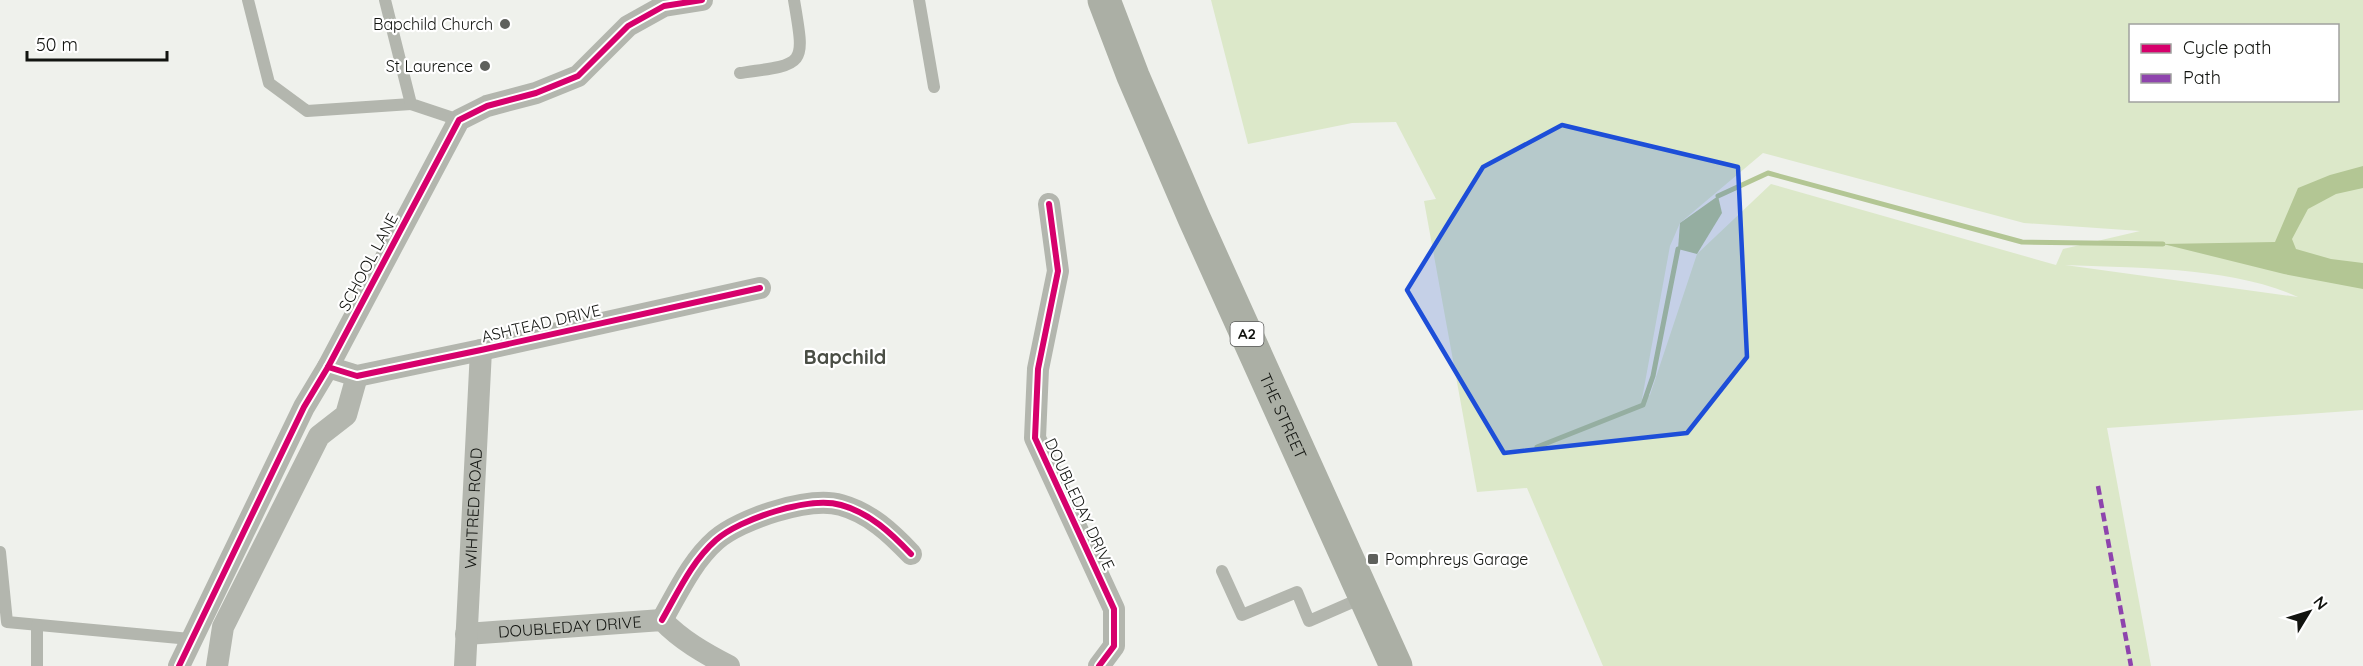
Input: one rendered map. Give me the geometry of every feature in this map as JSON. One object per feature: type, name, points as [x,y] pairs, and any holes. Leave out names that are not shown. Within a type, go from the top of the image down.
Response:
[{"type":"main road","name":"THE STREET","points":[[1104,0],[1133,76],[1194,218],[1396,666]]},
{"type":"street","points":[[459,120],[487,106],[536,93],[578,76],[628,26],[664,6],[702,0]]},
{"type":"street","name":"SCHOOL LANE","points":[[179,666],[190,639],[304,407],[328,367],[459,120]]},
{"type":"street","name":"DOUBLEDAY DRIVE","points":[[1048,204],[1058,271],[1038,369],[1035,438],[1114,609],[1114,646],[1099,666]]},
{"type":"street","name":"ASHTEAD DRIVE","points":[[328,367],[357,376],[760,288]]},
{"type":"street","name":"WIHTRED ROAD","points":[[465,666],[481,350]]},
{"type":"street","points":[[217,666],[223,627],[319,436],[346,415],[357,376]]},
{"type":"street","points":[[662,620],[695,563],[717,539],[753,518],[793,507],[839,504],[873,519],[911,554]]},
{"type":"street","name":"DOUBLEDAY DRIVE","points":[[466,634],[662,620],[673,631],[703,652],[729,666]]},
{"type":"lane","points":[[248,0],[269,83],[307,111],[411,104],[459,120]]},
{"type":"lane","points":[[385,0],[411,104]]},
{"type":"lane","points":[[740,73],[778,68],[796,59],[801,50],[801,42],[794,0]]},
{"type":"lane","points":[[919,0],[934,87]]},
{"type":"lane","points":[[0,552],[7,622],[190,639]]},
{"type":"lane","points":[[1222,571],[1242,615],[1297,592],[1309,621],[1365,596]]},
{"type":"lane","points":[[37,625],[37,666]]},
{"type":"highlighted area","points":[[1562,125],[1738,167],[1747,357],[1687,433],[1504,453],[1407,290],[1483,167]]},
{"type":"shaded area","points":[[1211,0],[2363,0],[2363,410],[2107,428],[2151,666],[1603,666],[1527,488],[1477,492],[1424,201],[1436,199],[1396,122],[1352,123],[1248,144]],"holes":[[[1763,153],[2024,223],[2140,231],[2063,249],[2056,265],[1771,184],[1697,254],[1650,395],[1642,399],[1670,246],[1680,223]],[[2065,265],[2215,274],[2272,287],[2298,297]]]},
{"type":"shaded area","points":[[2363,166],[2363,188],[2336,194],[2308,209],[2292,239],[2296,249],[2331,259],[2363,263],[2363,289],[2284,274],[2163,244],[2275,242],[2298,188],[2330,175]]},
{"type":"shaded area","points":[[1718,196],[1722,213],[1697,254],[1678,249],[1680,223]]},
{"type":"waterway","points":[[1718,196],[1768,173],[2022,242],[2163,244]]},
{"type":"waterway","points":[[1537,447],[1643,405],[1653,376],[1678,249]]},
{"type":"marked path","points":[[2098,486],[2131,666]]},
{"type":"cycle path","points":[[179,666],[304,407],[328,367],[459,120],[487,106],[536,93],[578,76],[628,26],[664,6],[702,0]]},
{"type":"cycle path","points":[[1049,204],[1058,271],[1038,369],[1035,438],[1114,609],[1114,646],[1099,666]]},
{"type":"cycle path","points":[[328,367],[357,376],[760,288]]},
{"type":"cycle path","points":[[662,620],[693,567],[707,548],[741,524],[776,511],[811,504],[841,505],[871,518],[911,554]]},
{"type":"place","name":"Bapchild Church","points":[[505,24]]},
{"type":"place","name":"St Laurence","points":[[485,66]]},
{"type":"place","name":"Pomphreys Garage","points":[[1373,559]]},
{"type":"district","name":"Bapchild","points":[[845,357]]}]
